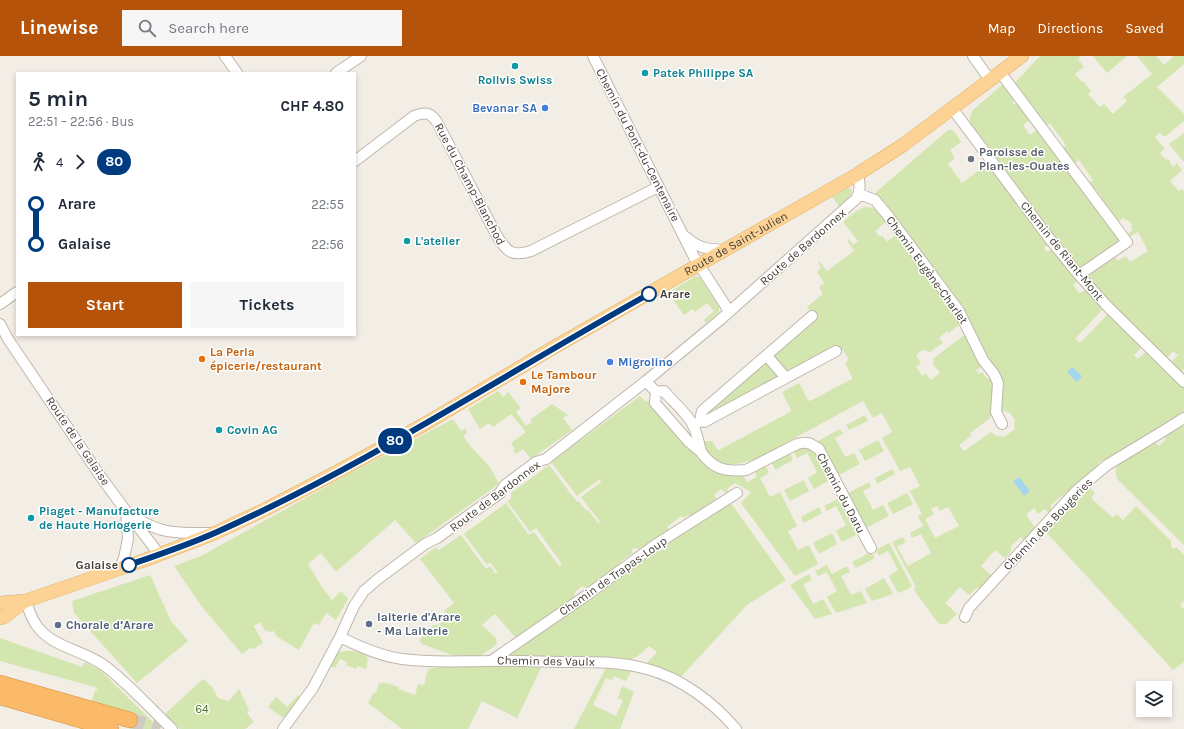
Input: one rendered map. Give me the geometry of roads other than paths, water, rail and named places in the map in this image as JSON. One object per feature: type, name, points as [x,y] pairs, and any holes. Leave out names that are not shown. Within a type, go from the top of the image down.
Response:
[{"type":"highway","points":[[0,683],[130,720]]},
{"type":"highway","points":[[0,697],[111,729]]},
{"type":"main road","name":"Route de Saint-Julien","points":[[0,603],[25,601],[215,533],[266,509],[395,441],[556,346],[858,174],[903,145],[1022,56]]},
{"type":"main road","name":"Route de Saint-Julien","points":[[0,618],[4,617],[25,601]]},
{"type":"street","points":[[225,56],[236,72]]},
{"type":"street","points":[[337,72],[361,56]]},
{"type":"street","name":"Chemin du Pont-du-Centenaire","points":[[593,56],[658,187],[699,265]]},
{"type":"street","points":[[973,56],[990,80]]},
{"type":"street","points":[[1000,72],[1127,242],[1079,275]]},
{"type":"street","name":"Chemin de Riant-Mont","points":[[952,108],[1049,238],[1079,275],[1108,307],[1184,382]]},
{"type":"street","name":"Rue du Champ-Blanchod","points":[[356,160],[414,116],[420,114],[430,114],[436,119],[497,236],[507,250],[515,253],[531,251],[658,187]]},
{"type":"street","points":[[858,174],[860,182],[859,194]]},
{"type":"street","name":"Route de Bardonnex","points":[[283,729],[313,688],[340,637],[354,606],[364,591],[425,544],[437,538],[500,493],[505,485],[536,462],[546,458],[646,380],[729,311],[851,205],[859,194]]},
{"type":"street","name":"Chemin Eugène-Charlet","points":[[859,194],[875,200],[890,217],[959,311],[983,360],[994,374],[998,383],[996,412],[1002,424]]},
{"type":"street","name":"Chemin du Pont-du-Centenaire","points":[[682,234],[695,245],[703,248],[725,250]]},
{"type":"street","points":[[699,265],[729,311]]},
{"type":"street","points":[[0,304],[16,293]]},
{"type":"street","points":[[696,424],[702,411],[812,316]]},
{"type":"street","name":"Route de la Galaise","points":[[0,324],[15,349],[126,511],[159,554]]},
{"type":"street","points":[[696,424],[704,422],[836,351]]},
{"type":"street","points":[[767,356],[786,378]]},
{"type":"street","name":"Chemin du Daru","points":[[646,380],[696,424],[701,452]]},
{"type":"street","name":"Chemin du Daru","points":[[660,392],[655,403],[689,442],[701,452],[708,462],[725,470],[746,470],[797,444],[805,442],[819,449],[871,548]]},
{"type":"street","name":"Chemin des Bougeries","points":[[965,617],[969,608],[1076,491],[1107,465],[1184,418]]},
{"type":"street","name":"Chemin de Trapas-Loup","points":[[491,661],[584,597],[655,545],[736,493]]},
{"type":"street","points":[[126,511],[147,526],[162,531],[178,534],[215,533]]},
{"type":"street","points":[[120,568],[128,539],[126,511]]},
{"type":"street","points":[[25,601],[33,620],[42,632],[54,640],[103,664],[172,729]]},
{"type":"street","name":"Chemin des Vaulx","points":[[340,637],[374,653],[401,659],[427,662],[600,662],[648,669],[677,682],[694,692],[736,729]]},
{"type":"water","points":[[1072,367],[1082,376],[1077,382],[1067,372]]},
{"type":"water","points":[[1019,477],[1030,491],[1024,496],[1013,481]]},
{"type":"tunnel","points":[[130,720],[160,729]]},
{"type":"place","name":"Rollvis Swiss","points":[[515,66]]},
{"type":"place","name":"Patek Philippe SA","points":[[645,73]]},
{"type":"place","name":"Bevanar SA","points":[[545,108]]},
{"type":"place","name":"Paroisse de Plan-les-Ouates","points":[[971,159]]},
{"type":"place","name":"L'atelier","points":[[407,241]]},
{"type":"place","name":"Arare","points":[[649,294]]},
{"type":"place","name":"La Perla épicerie/restaurant","points":[[202,359]]},
{"type":"place","name":"Migrolino","points":[[610,362]]},
{"type":"place","name":"Le Tambour Majore","points":[[523,382]]},
{"type":"place","name":"Covin AG","points":[[219,430]]},
{"type":"place","name":"Piaget - Manufacture de Haute Horlogerie","points":[[31,518]]},
{"type":"place","name":"Galaise","points":[[129,565]]},
{"type":"place","name":"laiterie d'Arare - Ma Laiterie","points":[[369,624]]},
{"type":"place","name":"Chorale d’Arare","points":[[58,625]]},
{"type":"park label","name":"64","points":[[202,709]]}]
